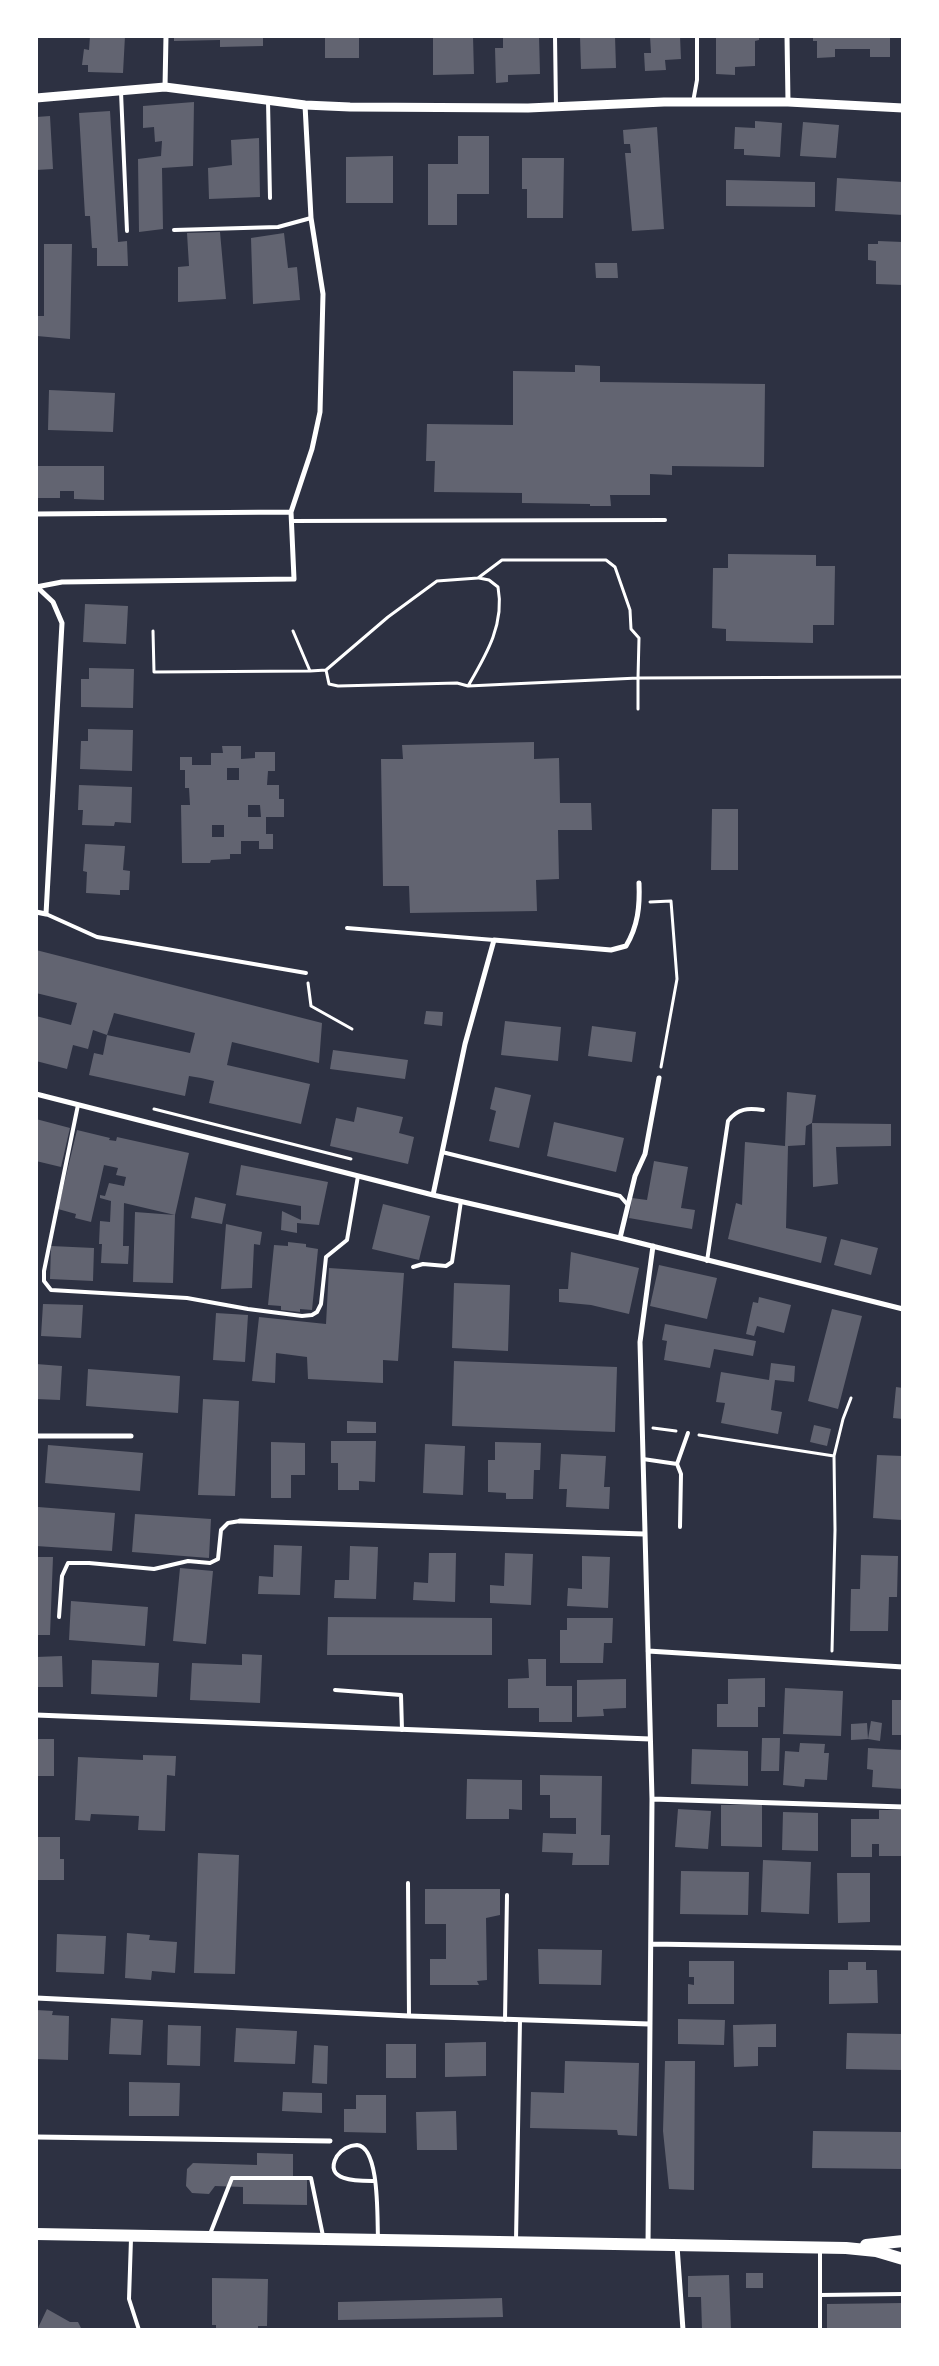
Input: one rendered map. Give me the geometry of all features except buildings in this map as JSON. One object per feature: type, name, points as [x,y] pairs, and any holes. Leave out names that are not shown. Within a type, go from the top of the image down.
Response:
[{"type":"main road","points":[[36,2234],[323,2238],[648,2246],[820,2247],[876,2251],[903,2259]]},
{"type":"main road","points":[[846,2248],[903,2241]]},
{"type":"street","points":[[165,87],[166,36]]},
{"type":"street","points":[[787,36],[788,102]]},
{"type":"street","points":[[36,98],[165,87],[305,104],[409,108],[556,107],[693,102],[788,102],[903,108]]},
{"type":"street","points":[[37,587],[62,582],[294,579],[291,512],[312,449],[320,412],[323,294],[311,218],[305,104]]},
{"type":"street","points":[[36,514],[291,512]]},
{"type":"street","points":[[36,912],[46,914],[62,623],[52,602],[37,587]]},
{"type":"street","points":[[433,1195],[465,1044],[494,940],[611,950],[626,946],[634,931],[640,902],[639,883]]},
{"type":"street","points":[[620,1238],[635,1176],[645,1154],[659,1078]]},
{"type":"street","points":[[36,1094],[433,1195],[653,1246],[903,1309]]},
{"type":"street","points":[[648,2246],[652,1799],[640,1342],[653,1246]]},
{"type":"street","points":[[36,1436],[131,1436]]},
{"type":"street","points":[[240,1521],[644,1534]]},
{"type":"street","points":[[648,1651],[903,1667]]},
{"type":"street","points":[[36,1714],[650,1739]]},
{"type":"street","points":[[652,1799],[903,1807]]},
{"type":"street","points":[[651,1944],[903,1948]]},
{"type":"street","points":[[36,1998],[408,2016],[649,2024]]},
{"type":"street","points":[[36,2137],[330,2141]]},
{"type":"street","points":[[677,2246],[683,2330]]},
{"type":"lane","points":[[555,36],[556,107]]},
{"type":"lane","points":[[693,102],[697,80],[697,36]]},
{"type":"lane","points":[[121,90],[127,231]]},
{"type":"lane","points":[[268,99],[270,198]]},
{"type":"lane","points":[[174,230],[278,227],[311,218]]},
{"type":"lane","points":[[291,521],[665,520]]},
{"type":"lane","points":[[46,914],[97,937],[306,973]]},
{"type":"lane","points":[[347,928],[494,940]]},
{"type":"lane","points":[[78,1105],[44,1271],[44,1281],[51,1290],[187,1298],[248,1309],[302,1316],[312,1315],[318,1312],[321,1304],[326,1257],[347,1240],[358,1176]]},
{"type":"lane","points":[[707,1261],[728,1121],[733,1114],[741,1110],[763,1110]]},
{"type":"lane","points":[[442,1152],[620,1196],[627,1204]]},
{"type":"lane","points":[[413,1267],[423,1264],[446,1266],[452,1262],[462,1201]]},
{"type":"lane","points":[[680,1527],[681,1474],[678,1464],[688,1433]]},
{"type":"lane","points":[[643,1458],[678,1464]]},
{"type":"lane","points":[[59,1618],[62,1576],[68,1563],[154,1569],[188,1561],[210,1563],[218,1559],[221,1530],[228,1523],[240,1521]]},
{"type":"lane","points":[[335,1690],[401,1695],[402,1730]]},
{"type":"lane","points":[[408,1883],[408,2016]]},
{"type":"lane","points":[[505,2020],[507,1895]]},
{"type":"lane","points":[[516,2242],[520,2020]]},
{"type":"lane","points":[[374,2181],[352,2182],[338,2175],[334,2168],[334,2162],[340,2152],[351,2146],[363,2146],[370,2154],[373,2163],[378,2240]]},
{"type":"lane","points":[[209,2237],[232,2178],[311,2178],[323,2238]]},
{"type":"lane","points":[[131,2235],[129,2299],[139,2330]]},
{"type":"lane","points":[[820,2247],[820,2330]]},
{"type":"lane","points":[[820,2295],[903,2294]]},
{"type":"path","points":[[478,578],[502,560],[606,560],[615,567],[630,610],[631,629],[639,638],[638,709]]},
{"type":"path","points":[[154,631],[154,672],[326,670],[388,617],[437,581],[478,578],[489,580],[498,587],[500,600],[498,624],[487,654],[468,686]]},
{"type":"path","points":[[293,631],[310,671]]},
{"type":"path","points":[[326,670],[329,684],[338,686],[457,683],[468,686],[638,678],[903,677]]},
{"type":"path","points":[[640,902],[671,901],[677,979],[659,1078]]},
{"type":"path","points":[[306,973],[311,1006],[352,1029]]},
{"type":"path","points":[[831,1662],[835,1530],[834,1456],[843,1419],[851,1398]]},
{"type":"path","points":[[642,1426],[834,1456]]}]
